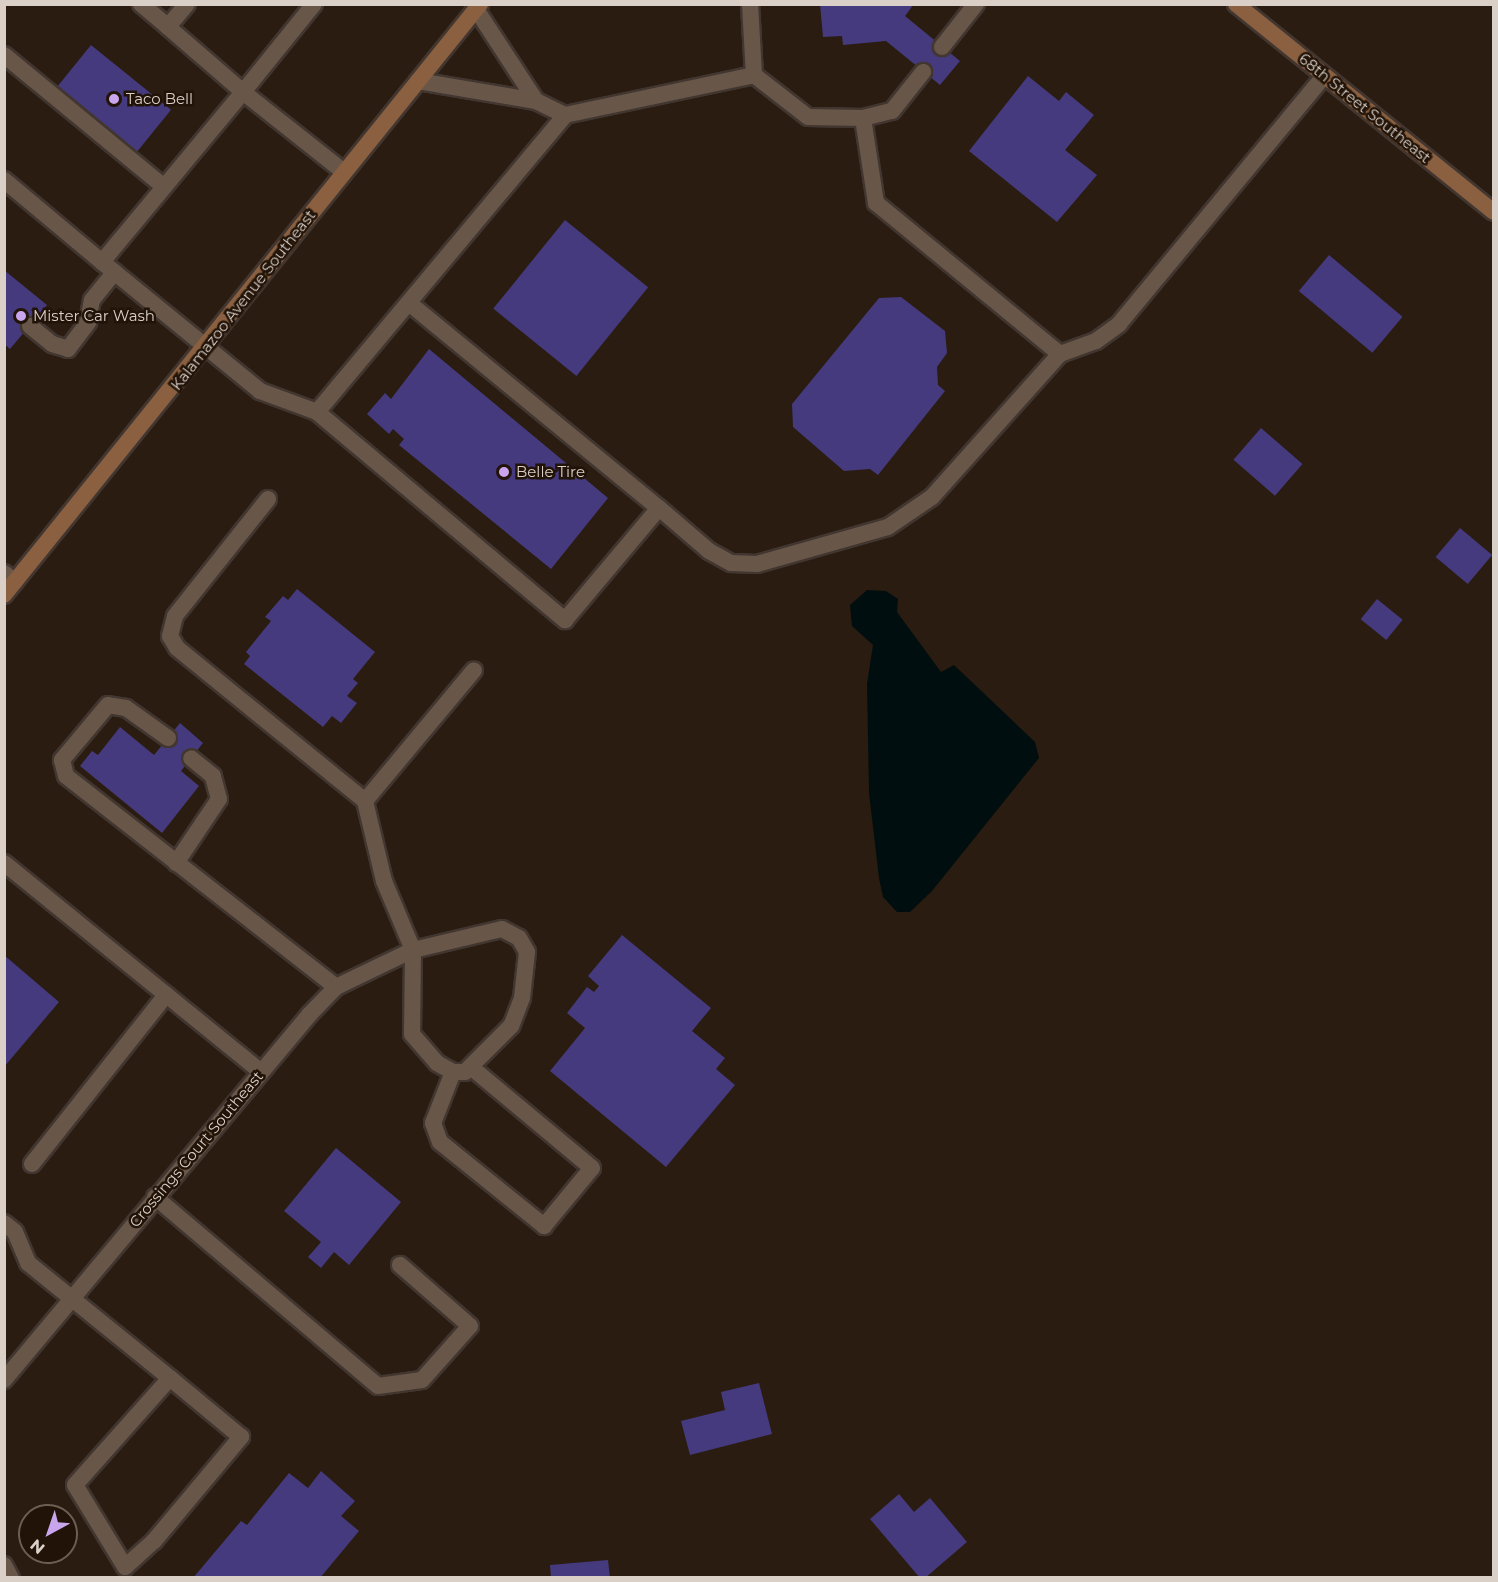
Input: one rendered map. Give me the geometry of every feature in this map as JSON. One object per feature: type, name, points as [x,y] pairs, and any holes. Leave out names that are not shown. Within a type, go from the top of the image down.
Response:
[{"type":"main road","name":"68th Street Southeast","points":[[1236,4],[1494,212]]},
{"type":"main road","name":"Kalamazoo Avenue Southeast","points":[[8,583],[207,346],[478,7]]},
{"type":"street","points":[[141,4],[243,92],[344,172]]},
{"type":"street","points":[[168,27],[187,4]]},
{"type":"street","points":[[750,4],[754,75],[808,117],[863,118],[892,111],[923,72]]},
{"type":"street","points":[[942,47],[976,4]]},
{"type":"street","points":[[30,326],[52,344],[68,349],[88,322],[92,300],[109,267],[164,188],[310,6]]},
{"type":"street","points":[[478,7],[536,101]]},
{"type":"street","points":[[4,55],[164,188]]},
{"type":"street","points":[[418,81],[536,101],[565,115],[754,75]]},
{"type":"street","points":[[409,303],[709,551],[731,563],[757,564],[888,528],[932,497],[1060,354],[1096,341],[1119,324],[1324,76]]},
{"type":"street","points":[[317,412],[565,115]]},
{"type":"street","points":[[863,118],[876,203],[1060,354]]},
{"type":"street","points":[[4,180],[260,392],[317,412],[565,620],[659,508]]},
{"type":"street","points":[[268,499],[175,616],[170,636],[177,648],[365,801],[384,881],[413,950],[412,1034],[437,1063],[453,1072],[472,1068],[511,1026],[522,998],[527,952],[519,938],[502,929],[413,950]]},
{"type":"street","points":[[365,801],[474,670]]},
{"type":"street","points":[[168,738],[126,708],[108,705],[62,760],[66,776],[336,987]]},
{"type":"street","points":[[176,863],[219,799],[213,776],[191,758]]},
{"type":"street","points":[[4,863],[260,1071]]},
{"type":"street","name":"Crossings Court Southeast","points":[[4,1380],[260,1071],[336,987],[413,950]]},
{"type":"street","points":[[32,1164],[166,995]]},
{"type":"street","points":[[453,1072],[433,1123],[440,1142],[544,1226],[592,1168],[472,1068]]},
{"type":"street","points":[[155,1197],[378,1386],[422,1380],[470,1326],[400,1265]]},
{"type":"street","points":[[4,1223],[15,1232],[28,1263],[71,1300],[170,1378],[241,1437],[154,1541],[125,1567],[75,1485],[170,1378]]},
{"type":"street","points":[[4,1565],[11,1578]]},
{"type":"shaded area","points":[[867,590],[886,591],[898,599],[897,612],[941,672],[954,665],[1035,742],[1039,758],[932,891],[910,912],[897,912],[883,897],[879,878],[869,793],[867,684],[873,645],[852,626],[850,605]]},
{"type":"building","points":[[820,4],[914,4],[905,16],[960,61],[940,85],[886,41],[843,45],[842,36],[823,37]]},
{"type":"building","name":"Taco Bell","points":[[91,45],[171,110],[136,153],[56,88]]},
{"type":"building","points":[[1028,76],[1059,101],[1066,92],[1094,115],[1065,150],[1097,175],[1057,222],[969,151]]},
{"type":"building","points":[[565,220],[648,287],[576,376],[493,309]]},
{"type":"building","points":[[1329,255],[1403,317],[1372,353],[1299,291]]},
{"type":"building","name":"Mister Car Wash","points":[[4,270],[47,305],[10,349],[4,344]]},
{"type":"building","points":[[901,297],[945,331],[947,353],[937,367],[938,385],[945,391],[878,475],[870,469],[844,471],[793,427],[792,404],[879,298]]},
{"type":"building","name":"Belle Tire","points":[[429,349],[608,498],[551,569],[399,445],[404,439],[393,429],[389,434],[367,414],[385,393],[391,399]]},
{"type":"building","points":[[1261,428],[1303,464],[1275,496],[1233,460]]},
{"type":"building","points":[[1460,528],[1492,555],[1468,584],[1436,557]]},
{"type":"building","points":[[297,589],[375,652],[353,679],[358,683],[347,696],[357,703],[341,723],[332,716],[323,727],[244,664],[250,656],[246,652],[271,621],[265,617],[283,596],[288,600]]},
{"type":"building","points":[[1377,599],[1403,620],[1386,640],[1361,619]]},
{"type":"building","points":[[180,723],[203,743],[181,771],[199,786],[162,833],[80,766],[92,751],[98,755],[120,727],[154,755]]},
{"type":"building","points":[[622,935],[711,1008],[692,1031],[725,1058],[716,1069],[735,1085],[666,1167],[550,1071],[585,1028],[567,1013],[587,987],[594,992],[599,986],[588,976]]},
{"type":"building","points":[[4,955],[59,1002],[4,1067]]},
{"type":"building","points":[[336,1148],[401,1202],[349,1265],[334,1252],[321,1268],[308,1257],[321,1242],[284,1211]]},
{"type":"building","points":[[759,1383],[772,1434],[690,1455],[681,1421],[725,1410],[721,1392]]},
{"type":"building","points":[[321,1471],[355,1501],[341,1516],[359,1531],[320,1578],[193,1578],[241,1521],[247,1525],[289,1473],[308,1488]]},
{"type":"building","points":[[899,1494],[914,1512],[930,1498],[967,1542],[925,1578],[920,1578],[870,1519]]},
{"type":"building","points":[[608,1560],[610,1578],[551,1578],[550,1565]]},
{"type":"place","name":"Taco Bell","points":[[114,99]]},
{"type":"place","name":"Mister Car Wash","points":[[21,316]]},
{"type":"place","name":"Belle Tire","points":[[504,472]]}]
